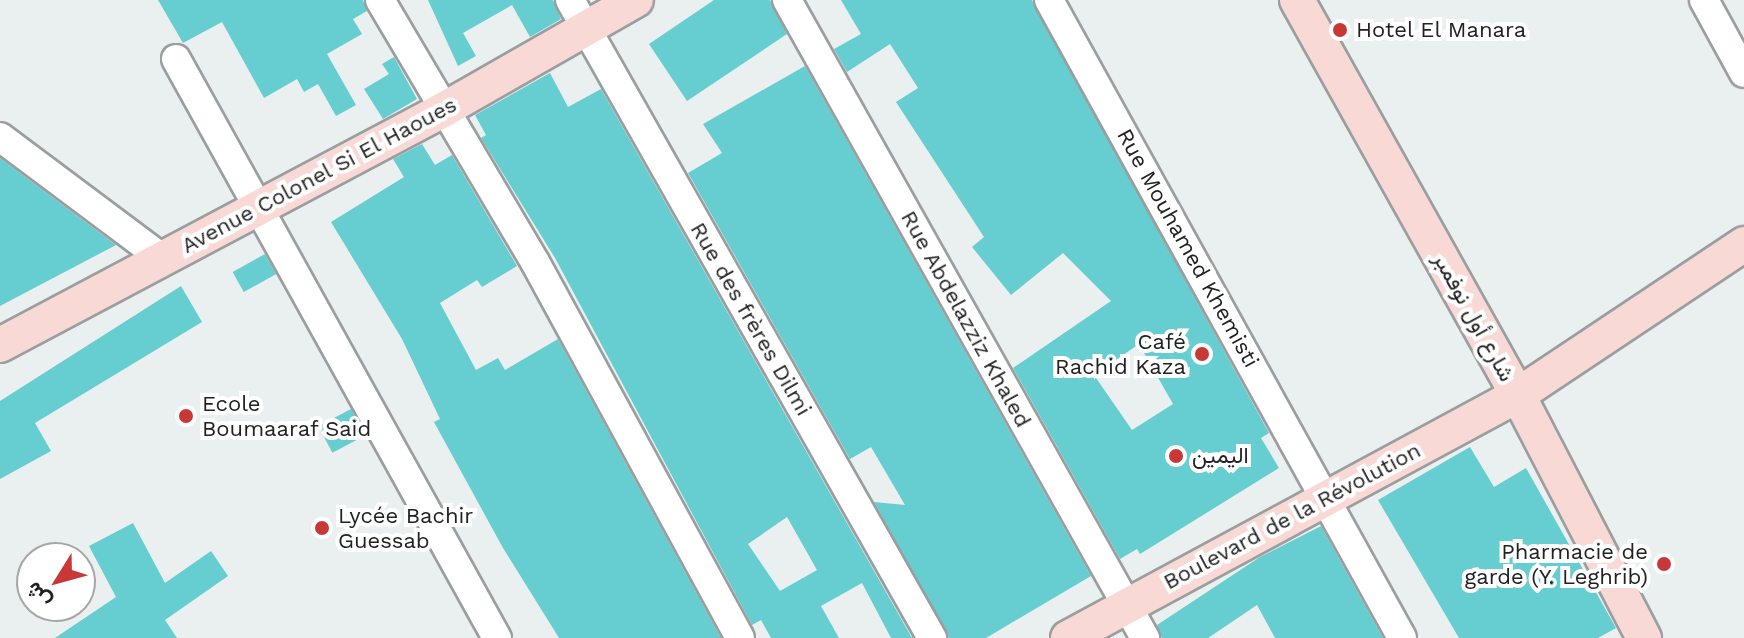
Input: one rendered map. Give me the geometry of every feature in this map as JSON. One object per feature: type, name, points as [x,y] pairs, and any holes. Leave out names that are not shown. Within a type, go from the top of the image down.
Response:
[{"type":"main road","name":"Avenue Colonel Si El Haoues","points":[[0,345],[443,110],[578,14],[636,0]]},
{"type":"main road","name":"شارع أول نوفمبر","points":[[1297,0],[1518,395],[1644,638]]},
{"type":"main road","name":"Boulevard de la Révolution","points":[[1068,638],[1518,395],[1744,244]]},
{"type":"street","points":[[380,0],[535,262],[740,638]]},
{"type":"street","name":"Rue Abdelazziz Khaled","points":[[787,0],[1145,638]]},
{"type":"street","name":"Rue Mouhamed Khemisti","points":[[1049,0],[1328,495],[1402,638]]},
{"type":"street","points":[[1704,0],[1744,73]]},
{"type":"street","name":"Rue des frères Dilmi","points":[[578,14],[932,638]]},
{"type":"street","points":[[176,59],[497,638]]},
{"type":"street","points":[[0,137],[162,258]]},
{"type":"building","points":[[158,0],[363,0],[367,11],[353,19],[362,34],[327,54],[356,105],[336,116],[318,84],[304,92],[297,79],[264,98],[222,22],[183,43]]},
{"type":"building","points":[[428,0],[553,0],[561,19],[530,37],[512,5],[463,33],[476,56],[458,66]]},
{"type":"building","points":[[714,0],[770,0],[787,34],[687,101],[649,44]]},
{"type":"building","points":[[841,0],[1032,0],[1269,433],[1261,438],[1279,468],[1140,554],[1137,549],[1120,559],[1013,368],[1111,301],[1063,253],[1011,295],[972,247],[984,237],[896,102],[918,88],[890,44],[847,72],[834,49],[861,34]],"holes":[[[1139,344],[1173,404],[1132,430],[1094,375]]]},
{"type":"building","points":[[394,57],[417,99],[383,119],[364,89],[389,74],[382,64]]},
{"type":"building","points":[[805,66],[1091,576],[986,638],[949,638],[874,502],[905,505],[871,447],[850,459],[688,173],[722,153],[703,124]]},
{"type":"building","points":[[550,73],[568,107],[601,89],[912,638],[891,638],[862,583],[821,606],[839,638],[771,638],[761,620],[752,625],[555,258],[481,138],[486,135],[475,115]],"holes":[[[787,517],[817,570],[780,591],[748,544]]]},
{"type":"building","points":[[422,144],[435,165],[452,155],[517,266],[482,287],[477,280],[440,303],[476,370],[498,358],[505,370],[558,339],[721,638],[559,638],[503,548],[434,422],[440,419],[402,339],[331,222],[404,177],[393,159]]},
{"type":"building","points":[[0,158],[116,245],[0,306]]},
{"type":"building","points":[[265,254],[276,274],[244,292],[233,272]]},
{"type":"building","points":[[181,286],[202,322],[35,423],[51,451],[0,479],[0,401]]},
{"type":"building","points":[[351,409],[365,435],[332,453],[318,426]]},
{"type":"building","points":[[1470,447],[1494,487],[1526,468],[1616,628],[1598,638],[1459,638],[1378,500]]},
{"type":"building","points":[[133,523],[165,583],[211,551],[228,576],[165,620],[177,638],[55,638],[79,622],[96,622],[96,610],[116,597],[96,559],[96,542]]},
{"type":"building","points":[[1321,526],[1383,638],[1275,638],[1257,605],[1208,638],[1162,638],[1157,625],[1260,557]]},
{"type":"place","name":"Hotel El Manara","points":[[1340,30]]},
{"type":"place","name":"Café Rachid Kaza","points":[[1202,354]]},
{"type":"place","name":"Ecole Boumaaraf Said","points":[[186,416]]},
{"type":"place","name":"اليمين","points":[[1176,456]]},
{"type":"place","name":"Lycée Bachir Guessab","points":[[322,528]]},
{"type":"place","name":"Pharmacie de garde (Y. Leghrib)","points":[[1664,564]]}]
